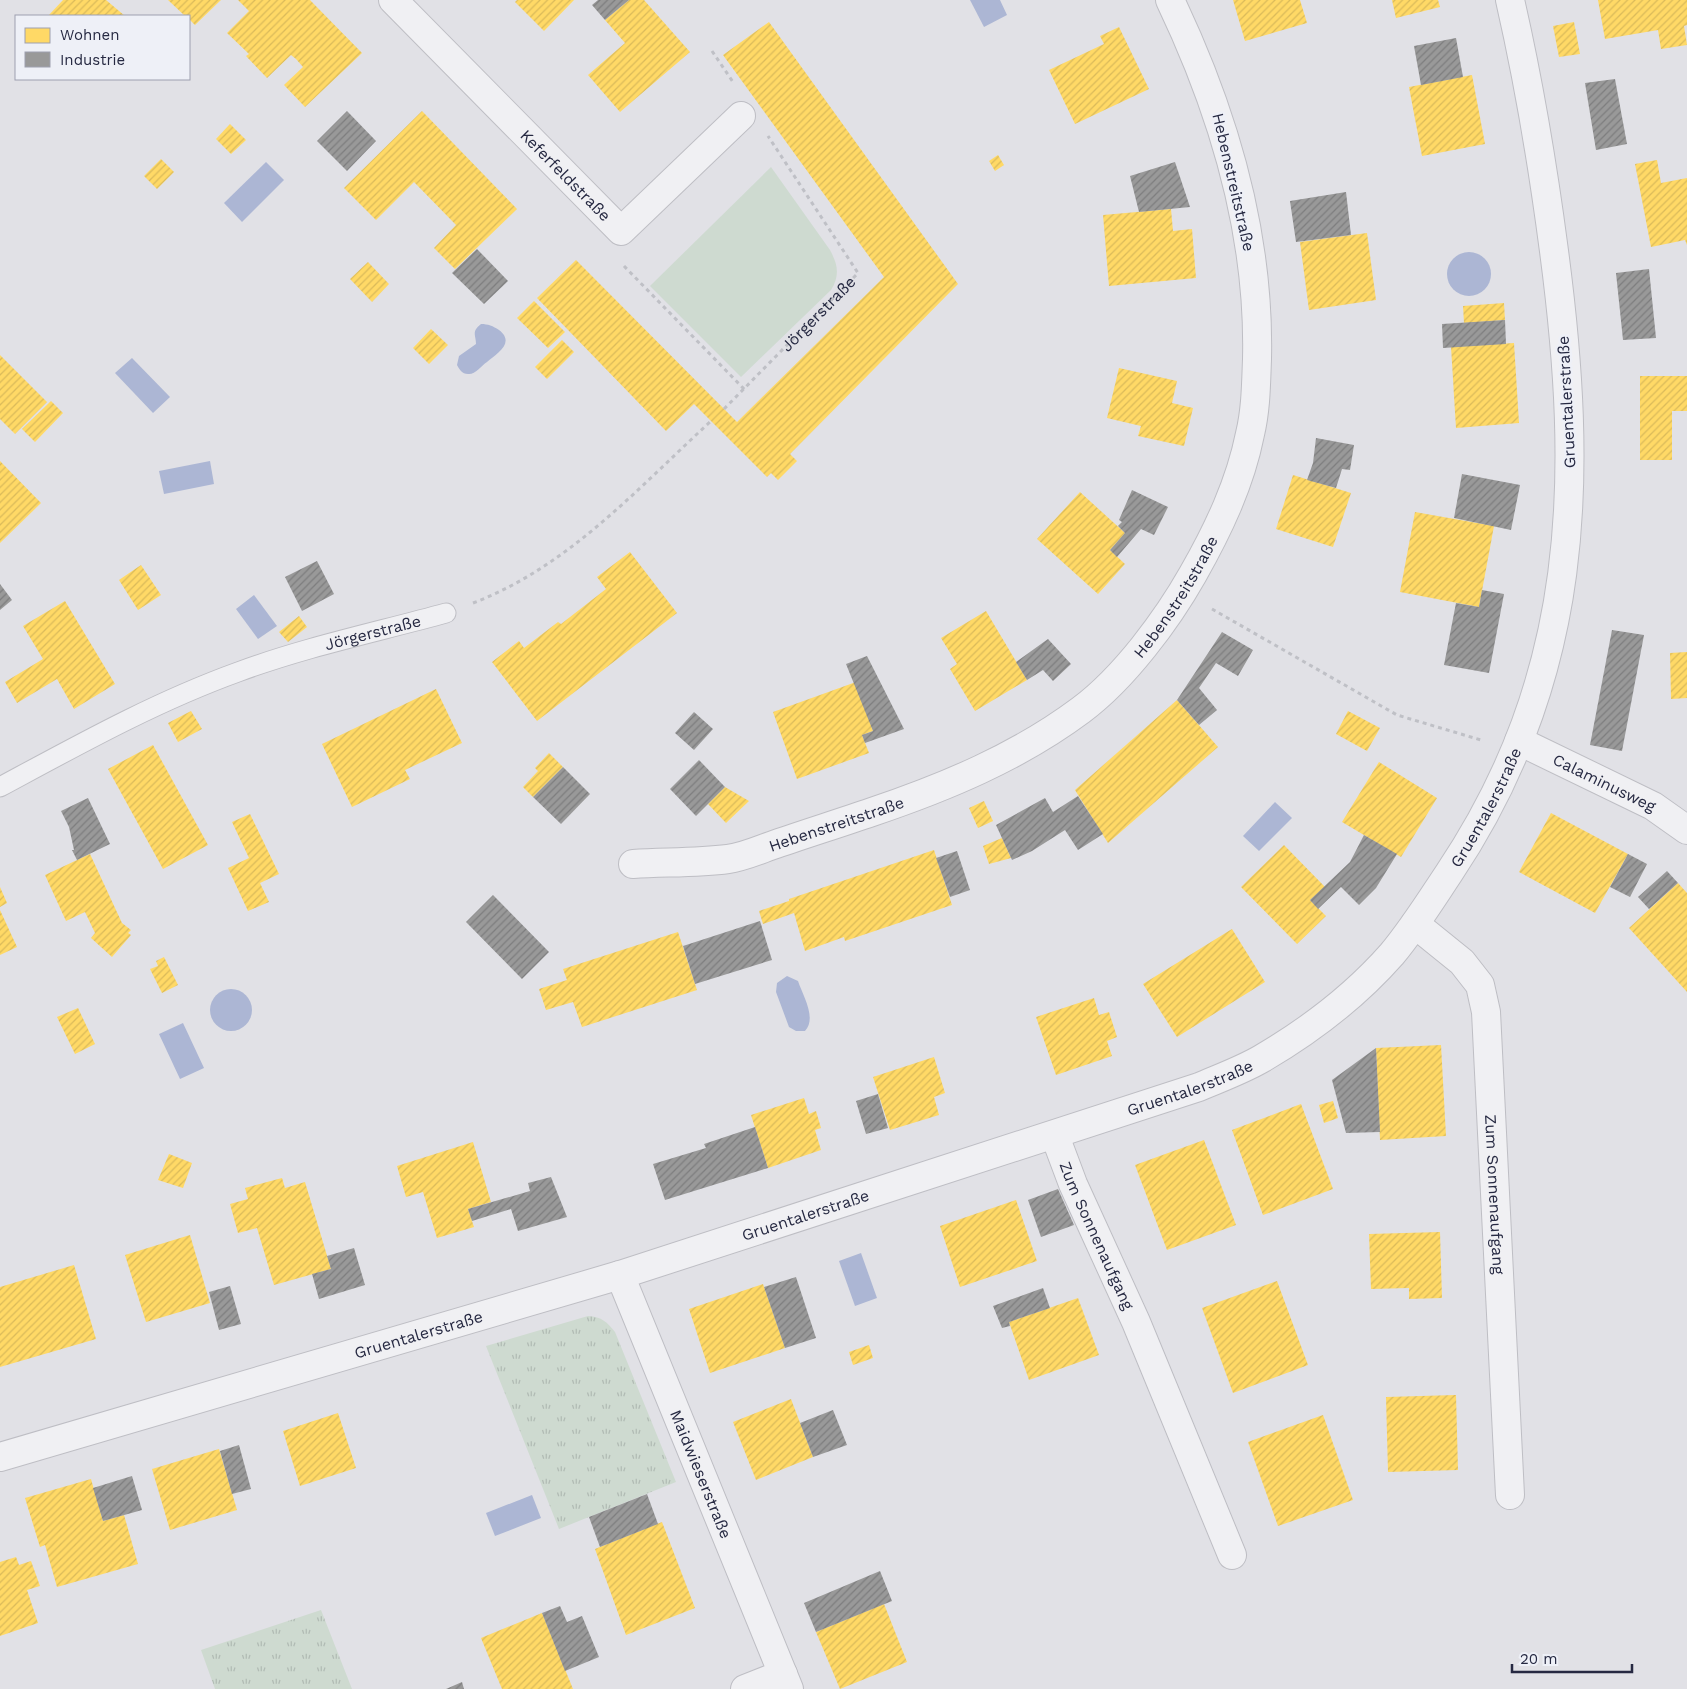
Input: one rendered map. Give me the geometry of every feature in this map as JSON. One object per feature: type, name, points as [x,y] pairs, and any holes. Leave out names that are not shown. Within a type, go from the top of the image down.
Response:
[{"type":"street","name":"Keferfeldstraße","points":[[393,0],[621,231],[746,112]]},
{"type":"street","name":"Hebenstreitstraße","points":[[633,864],[731,859],[918,797],[981,770],[1034,743],[1084,708],[1118,675],[1152,636],[1182,592],[1226,510],[1250,437],[1254,412],[1258,327],[1253,264],[1229,148],[1202,70],[1170,0]]},
{"type":"street","name":"Gruentalerstraße","points":[[0,1457],[620,1276],[1055,1136],[1200,1087],[1259,1060],[1312,1026],[1355,991],[1391,955],[1415,924],[1467,847],[1492,801],[1519,741],[1547,658],[1557,614],[1566,553],[1570,486],[1570,419],[1561,306],[1544,174],[1531,97],[1510,0]]},
{"type":"street","name":"Calaminusweg","points":[[1519,741],[1652,806],[1687,830]]},
{"type":"street","name":"Zum Sonnenaufgang","points":[[1415,924],[1462,962],[1480,985],[1486,1012],[1510,1495]]},
{"type":"street","name":"Zum Sonnenaufgang","points":[[1055,1136],[1073,1184],[1136,1322],[1232,1555]]},
{"type":"street","name":"Maidwieserstraße","points":[[620,1276],[786,1681],[745,1689]]},
{"type":"lane","name":"Jörgerstraße","points":[[0,788],[131,716],[221,678],[296,654],[446,614]]},
{"type":"path","name":"Jörgerstraße","points":[[712,51],[746,112],[858,274],[745,390],[724,409]]},
{"type":"path","points":[[621,231],[616,259],[745,390]]},
{"type":"path","points":[[446,614],[494,595],[532,576],[569,550],[599,525],[711,421]]},
{"type":"path","points":[[1209,607],[1397,714],[1488,742]]},
{"type":"green space","points":[[771,167],[830,250],[835,260],[837,275],[831,290],[741,377],[650,286]]},
{"type":"green space","points":[[588,1316],[604,1321],[615,1332],[676,1482],[559,1529],[486,1346]]},
{"type":"green space","points":[[321,1610],[352,1689],[215,1689],[201,1650]]},
{"type":"water","points":[[970,0],[1000,0],[1007,15],[984,27]]},
{"type":"water","points":[[266,162],[284,180],[242,222],[224,203]]},
{"type":"water","points":[[1465,252],[1473,252],[1485,258],[1491,274],[1485,290],[1473,296],[1465,296],[1453,290],[1447,278],[1447,270],[1453,258]]},
{"type":"water","points":[[481,324],[486,324],[499,330],[506,339],[505,344],[499,352],[476,372],[466,374],[457,365],[459,356],[476,344],[475,331]]},
{"type":"water","points":[[132,358],[170,397],[153,413],[115,373]]},
{"type":"water","points":[[210,461],[214,484],[164,494],[159,471]]},
{"type":"water","points":[[254,595],[277,626],[258,639],[236,609]]},
{"type":"water","points":[[1275,802],[1292,818],[1259,851],[1243,836]]},
{"type":"water","points":[[787,976],[798,981],[808,1007],[810,1020],[805,1031],[796,1031],[789,1027],[776,992],[777,983]]},
{"type":"water","points":[[235,989],[243,992],[249,998],[252,1010],[249,1022],[243,1028],[227,1031],[219,1028],[213,1022],[210,1006],[213,998],[219,992]]},
{"type":"water","points":[[183,1023],[204,1068],[180,1079],[159,1034]]},
{"type":"water","points":[[861,1253],[877,1298],[855,1306],[839,1261]]},
{"type":"water","points":[[532,1495],[541,1518],[495,1536],[486,1513]]},
{"type":"building: Wohnen","points":[[63,0],[106,0],[124,15],[49,15]]},
{"type":"building: Wohnen","points":[[168,0],[221,0],[195,25],[190,20],[190,15],[184,15]]},
{"type":"building: Wohnen","points":[[238,0],[310,0],[362,53],[305,107],[284,85],[303,67],[296,59],[291,55],[267,78],[246,56],[249,54],[227,33],[249,11]]},
{"type":"building: Wohnen","points":[[517,0],[574,0],[544,31],[515,2]]},
{"type":"building: Wohnen","points":[[629,0],[644,0],[690,52],[620,112],[588,75],[625,43],[605,20]]},
{"type":"building: Wohnen","points":[[1233,0],[1300,0],[1307,23],[1245,41]]},
{"type":"building: Wohnen","points":[[1392,0],[1438,0],[1440,7],[1396,18]]},
{"type":"building: Wohnen","points":[[1598,0],[1687,0],[1687,25],[1684,26],[1687,45],[1661,49],[1658,30],[1605,39]]},
{"type":"building: Wohnen","points":[[769,22],[958,284],[790,454],[797,461],[778,480],[771,473],[767,477],[694,404],[666,431],[537,298],[576,260],[737,422],[884,277],[723,55]]},
{"type":"building: Wohnen","points":[[1574,22],[1580,54],[1559,57],[1553,26]]},
{"type":"building: Wohnen","points":[[1119,27],[1149,89],[1075,124],[1049,70],[1104,44],[1100,36]]},
{"type":"building: Wohnen","points":[[1472,75],[1485,144],[1422,156],[1409,87]]},
{"type":"building: Wohnen","points":[[422,111],[517,209],[455,269],[434,248],[456,225],[414,182],[376,220],[344,188]]},
{"type":"building: Wohnen","points":[[230,124],[246,140],[231,154],[216,139]]},
{"type":"building: Wohnen","points":[[998,155],[1004,165],[995,171],[989,161]]},
{"type":"building: Wohnen","points":[[161,159],[174,172],[157,189],[144,176]]},
{"type":"building: Wohnen","points":[[1657,160],[1661,183],[1687,178],[1687,245],[1685,240],[1651,247],[1635,164]]},
{"type":"building: Wohnen","points":[[1171,209],[1173,231],[1192,229],[1196,278],[1109,286],[1103,215]]},
{"type":"building: Wohnen","points":[[1367,233],[1376,300],[1309,310],[1300,242]]},
{"type":"building: Wohnen","points":[[368,262],[389,284],[372,302],[350,279]]},
{"type":"building: Wohnen","points":[[534,301],[565,332],[548,348],[517,318]]},
{"type":"building: Wohnen","points":[[1504,303],[1505,320],[1464,323],[1463,306]]},
{"type":"building: Wohnen","points":[[431,329],[448,345],[429,364],[413,348]]},
{"type":"building: Wohnen","points":[[562,340],[574,352],[547,379],[535,367]]},
{"type":"building: Wohnen","points":[[1514,343],[1519,423],[1456,428],[1451,347]]},
{"type":"building: Wohnen","points":[[0,355],[47,402],[15,434],[0,419]]},
{"type":"building: Wohnen","points":[[1119,368],[1177,381],[1172,403],[1193,408],[1184,446],[1138,436],[1141,426],[1107,418]]},
{"type":"building: Wohnen","points":[[1640,376],[1687,376],[1687,411],[1672,411],[1672,460],[1640,460]]},
{"type":"building: Wohnen","points":[[51,401],[63,413],[35,442],[22,429]]},
{"type":"building: Wohnen","points":[[0,461],[41,503],[0,543]]},
{"type":"building: Wohnen","points":[[1293,475],[1351,493],[1333,547],[1276,529]]},
{"type":"building: Wohnen","points":[[1080,492],[1125,533],[1110,550],[1125,564],[1098,594],[1037,539]]},
{"type":"building: Wohnen","points":[[1415,512],[1494,526],[1479,607],[1400,592]]},
{"type":"building: Wohnen","points":[[630,552],[677,613],[537,721],[492,662],[519,641],[524,648],[558,622],[561,624],[606,589],[597,577]]},
{"type":"building: Wohnen","points":[[141,565],[161,595],[138,610],[119,580]]},
{"type":"building: Wohnen","points":[[65,601],[115,684],[74,709],[57,679],[17,703],[5,682],[43,659],[23,626]]},
{"type":"building: Wohnen","points":[[986,611],[1027,680],[975,711],[950,669],[957,664],[941,638]]},
{"type":"building: Wohnen","points":[[299,616],[307,627],[288,642],[279,632]]},
{"type":"building: Wohnen","points":[[1687,652],[1687,698],[1671,699],[1670,653]]},
{"type":"building: Wohnen","points":[[856,682],[873,731],[862,735],[869,753],[797,779],[773,712]]},
{"type":"building: Wohnen","points":[[436,689],[462,743],[405,770],[410,779],[352,807],[322,744]]},
{"type":"building: Wohnen","points":[[1177,700],[1218,747],[1108,843],[1075,790]]},
{"type":"building: Wohnen","points":[[191,711],[202,729],[178,742],[168,723]]},
{"type":"building: Wohnen","points":[[1348,711],[1380,728],[1367,751],[1336,734]]},
{"type":"building: Wohnen","points":[[153,745],[208,845],[163,869],[108,769]]},
{"type":"building: Wohnen","points":[[549,753],[563,767],[533,797],[523,787],[538,771],[535,768]]},
{"type":"building: Wohnen","points":[[1379,762],[1437,798],[1401,857],[1342,822]]},
{"type":"building: Wohnen","points":[[725,787],[749,801],[726,823],[708,804]]},
{"type":"building: Wohnen","points":[[984,801],[993,821],[978,828],[969,808]]},
{"type":"building: Wohnen","points":[[1551,813],[1628,854],[1595,913],[1519,872]]},
{"type":"building: Wohnen","points":[[250,814],[279,874],[260,883],[269,902],[248,911],[228,868],[249,858],[232,822]]},
{"type":"building: Wohnen","points":[[1002,838],[1011,858],[989,864],[983,846]]},
{"type":"building: Wohnen","points":[[1284,845],[1325,887],[1310,900],[1326,916],[1297,944],[1241,887]]},
{"type":"building: Wohnen","points":[[934,850],[952,905],[845,941],[844,937],[805,951],[794,913],[763,924],[759,911]]},
{"type":"building: Wohnen","points":[[90,854],[122,923],[131,930],[128,933],[131,935],[112,957],[91,938],[95,933],[85,912],[66,921],[45,875]]},
{"type":"building: Wohnen","points":[[1678,883],[1687,893],[1687,992],[1629,928]]},
{"type":"building: Wohnen","points":[[0,887],[7,903],[0,907]]},
{"type":"building: Wohnen","points":[[0,910],[17,947],[0,955]]},
{"type":"building: Wohnen","points":[[1232,929],[1265,982],[1177,1037],[1143,984]]},
{"type":"building: Wohnen","points":[[678,932],[697,990],[582,1027],[573,1002],[546,1010],[539,989],[567,980],[563,969]]},
{"type":"building: Wohnen","points":[[164,957],[178,985],[162,993],[150,969],[158,966],[156,961]]},
{"type":"building: Wohnen","points":[[1094,998],[1099,1015],[1109,1012],[1117,1037],[1107,1041],[1112,1056],[1056,1075],[1036,1017]]},
{"type":"building: Wohnen","points":[[78,1008],[95,1044],[75,1054],[57,1017]]},
{"type":"building: Wohnen","points":[[1441,1045],[1446,1136],[1380,1140],[1376,1048]]},
{"type":"building: Wohnen","points":[[934,1057],[945,1093],[934,1097],[939,1115],[890,1130],[873,1077]]},
{"type":"building: Wohnen","points":[[804,1098],[809,1114],[816,1111],[821,1128],[815,1130],[821,1150],[768,1168],[751,1115]]},
{"type":"building: Wohnen","points":[[1333,1101],[1338,1118],[1324,1123],[1319,1105]]},
{"type":"building: Wohnen","points":[[1301,1104],[1333,1189],[1263,1215],[1232,1130]]},
{"type":"building: Wohnen","points":[[1204,1140],[1236,1225],[1167,1250],[1135,1165]]},
{"type":"building: Wohnen","points":[[473,1142],[491,1202],[468,1209],[474,1227],[437,1238],[423,1192],[406,1197],[397,1166]]},
{"type":"building: Wohnen","points":[[169,1154],[192,1163],[183,1188],[158,1180]]},
{"type":"building: Wohnen","points":[[282,1178],[285,1188],[305,1182],[331,1269],[274,1285],[257,1228],[238,1233],[230,1204],[248,1199],[245,1188]]},
{"type":"building: Wohnen","points":[[1016,1200],[1037,1261],[960,1287],[940,1226]]},
{"type":"building: Wohnen","points":[[1440,1232],[1442,1298],[1409,1299],[1409,1288],[1371,1289],[1369,1234]]},
{"type":"building: Wohnen","points":[[190,1235],[210,1303],[146,1322],[125,1255]]},
{"type":"building: Wohnen","points":[[74,1265],[96,1339],[0,1367],[0,1287]]},
{"type":"building: Wohnen","points":[[1277,1281],[1308,1365],[1233,1393],[1202,1308]]},
{"type":"building: Wohnen","points":[[763,1284],[785,1348],[710,1373],[689,1309]]},
{"type":"building: Wohnen","points":[[1078,1298],[1099,1355],[1029,1380],[1009,1322]]},
{"type":"building: Wohnen","points":[[869,1345],[873,1358],[853,1365],[849,1352]]},
{"type":"building: Wohnen","points":[[1456,1395],[1458,1470],[1388,1472],[1386,1397]]},
{"type":"building: Wohnen","points":[[791,1399],[813,1457],[756,1480],[733,1422]]},
{"type":"building: Wohnen","points":[[338,1413],[356,1468],[300,1486],[283,1431]]},
{"type":"building: Wohnen","points":[[1323,1415],[1353,1500],[1278,1526],[1248,1442]]},
{"type":"building: Wohnen","points":[[219,1449],[237,1510],[170,1530],[152,1469]]},
{"type":"building: Wohnen","points":[[91,1479],[103,1521],[124,1515],[138,1564],[57,1587],[45,1545],[40,1547],[25,1498]]},
{"type":"building: Wohnen","points":[[662,1522],[695,1608],[626,1635],[595,1549]]},
{"type":"building: Wohnen","points":[[16,1557],[19,1565],[31,1561],[40,1586],[27,1590],[38,1623],[0,1636],[0,1562]]},
{"type":"building: Wohnen","points":[[884,1604],[907,1662],[840,1689],[816,1632]]},
{"type":"building: Wohnen","points":[[542,1613],[573,1689],[502,1689],[481,1638]]},
{"type":"building: Industrie","points":[[598,0],[629,0],[605,20],[592,5]]},
{"type":"building: Industrie","points":[[1456,38],[1463,77],[1421,85],[1414,46]]},
{"type":"building: Industrie","points":[[1615,79],[1627,144],[1596,150],[1585,83]]},
{"type":"building: Industrie","points":[[347,111],[376,141],[347,171],[317,141]]},
{"type":"building: Industrie","points":[[1175,162],[1190,207],[1139,212],[1130,176]]},
{"type":"building: Industrie","points":[[1346,192],[1351,235],[1296,242],[1290,201]]},
{"type":"building: Industrie","points":[[477,249],[508,281],[484,304],[452,273]]},
{"type":"building: Industrie","points":[[1649,269],[1656,338],[1623,340],[1616,273]]},
{"type":"building: Industrie","points":[[1505,320],[1506,344],[1443,348],[1442,324]]},
{"type":"building: Industrie","points":[[1316,438],[1354,445],[1350,470],[1342,469],[1336,488],[1307,480],[1313,463]]},
{"type":"building: Industrie","points":[[1462,474],[1520,485],[1511,530],[1454,518]]},
{"type":"building: Industrie","points":[[1132,490],[1168,507],[1154,535],[1141,529],[1117,557],[1110,550],[1125,533],[1118,526],[1122,522],[1119,520]]},
{"type":"building: Industrie","points":[[317,561],[334,594],[302,611],[285,577]]},
{"type":"building: Industrie","points":[[0,584],[12,600],[0,610]]},
{"type":"building: Industrie","points":[[1482,590],[1504,594],[1489,673],[1444,665],[1456,603],[1479,607]]},
{"type":"building: Industrie","points":[[1612,630],[1644,635],[1622,751],[1590,745]]},
{"type":"building: Industrie","points":[[1222,632],[1253,650],[1238,676],[1216,663],[1199,688],[1217,710],[1199,725],[1177,700]]},
{"type":"building: Industrie","points":[[1048,639],[1071,664],[1053,681],[1043,670],[1027,680],[1016,662]]},
{"type":"building: Industrie","points":[[867,656],[904,729],[865,743],[862,735],[873,731],[846,664]]},
{"type":"building: Industrie","points":[[694,712],[713,729],[694,750],[675,733]]},
{"type":"building: Industrie","points":[[699,760],[725,787],[696,816],[670,789]]},
{"type":"building: Industrie","points":[[563,767],[590,794],[561,824],[533,797]]},
{"type":"building: Industrie","points":[[1078,796],[1103,834],[1078,850],[1065,830],[1032,851],[1012,860],[996,825],[1045,798],[1053,812]]},
{"type":"building: Industrie","points":[[88,798],[110,844],[77,860],[72,850],[74,850],[69,827],[61,811]]},
{"type":"building: Industrie","points":[[1364,835],[1397,854],[1376,888],[1359,905],[1341,887],[1318,909],[1310,900],[1350,862]]},
{"type":"building: Industrie","points":[[957,851],[970,890],[950,897],[936,858]]},
{"type":"building: Industrie","points":[[1628,854],[1647,864],[1630,897],[1610,887]]},
{"type":"building: Industrie","points":[[1667,871],[1678,883],[1649,909],[1638,897]]},
{"type":"building: Industrie","points":[[493,895],[549,952],[522,979],[466,922]]},
{"type":"building: Industrie","points":[[760,921],[772,960],[695,984],[683,946]]},
{"type":"building: Industrie","points":[[1376,1048],[1380,1132],[1346,1133],[1332,1080]]},
{"type":"building: Industrie","points":[[878,1094],[888,1128],[866,1134],[856,1101]]},
{"type":"building: Industrie","points":[[755,1127],[768,1168],[665,1200],[653,1164],[706,1148],[704,1144]]},
{"type":"building: Industrie","points":[[551,1177],[567,1217],[518,1231],[511,1209],[472,1221],[468,1209],[530,1191],[528,1183]]},
{"type":"building: Industrie","points":[[1058,1189],[1074,1225],[1041,1237],[1028,1200]]},
{"type":"building: Industrie","points":[[354,1248],[365,1285],[319,1299],[312,1274],[331,1269],[327,1256]]},
{"type":"building: Industrie","points":[[796,1277],[816,1338],[785,1348],[764,1287]]},
{"type":"building: Industrie","points":[[230,1286],[241,1324],[219,1330],[209,1292]]},
{"type":"building: Industrie","points":[[1043,1288],[1050,1308],[1009,1322],[1010,1326],[1002,1328],[993,1306]]},
{"type":"building: Industrie","points":[[833,1410],[847,1445],[813,1457],[800,1423]]},
{"type":"building: Industrie","points":[[239,1445],[251,1489],[232,1494],[220,1451]]},
{"type":"building: Industrie","points":[[132,1476],[142,1510],[103,1521],[93,1488]]},
{"type":"building: Industrie","points":[[647,1494],[658,1524],[600,1547],[589,1517]]},
{"type":"building: Industrie","points":[[880,1571],[892,1601],[816,1632],[804,1603]]},
{"type":"building: Industrie","points":[[560,1606],[567,1622],[582,1616],[599,1657],[565,1671],[542,1613]]},
{"type":"building: Industrie","points":[[462,1682],[464,1689],[446,1689]]}]
